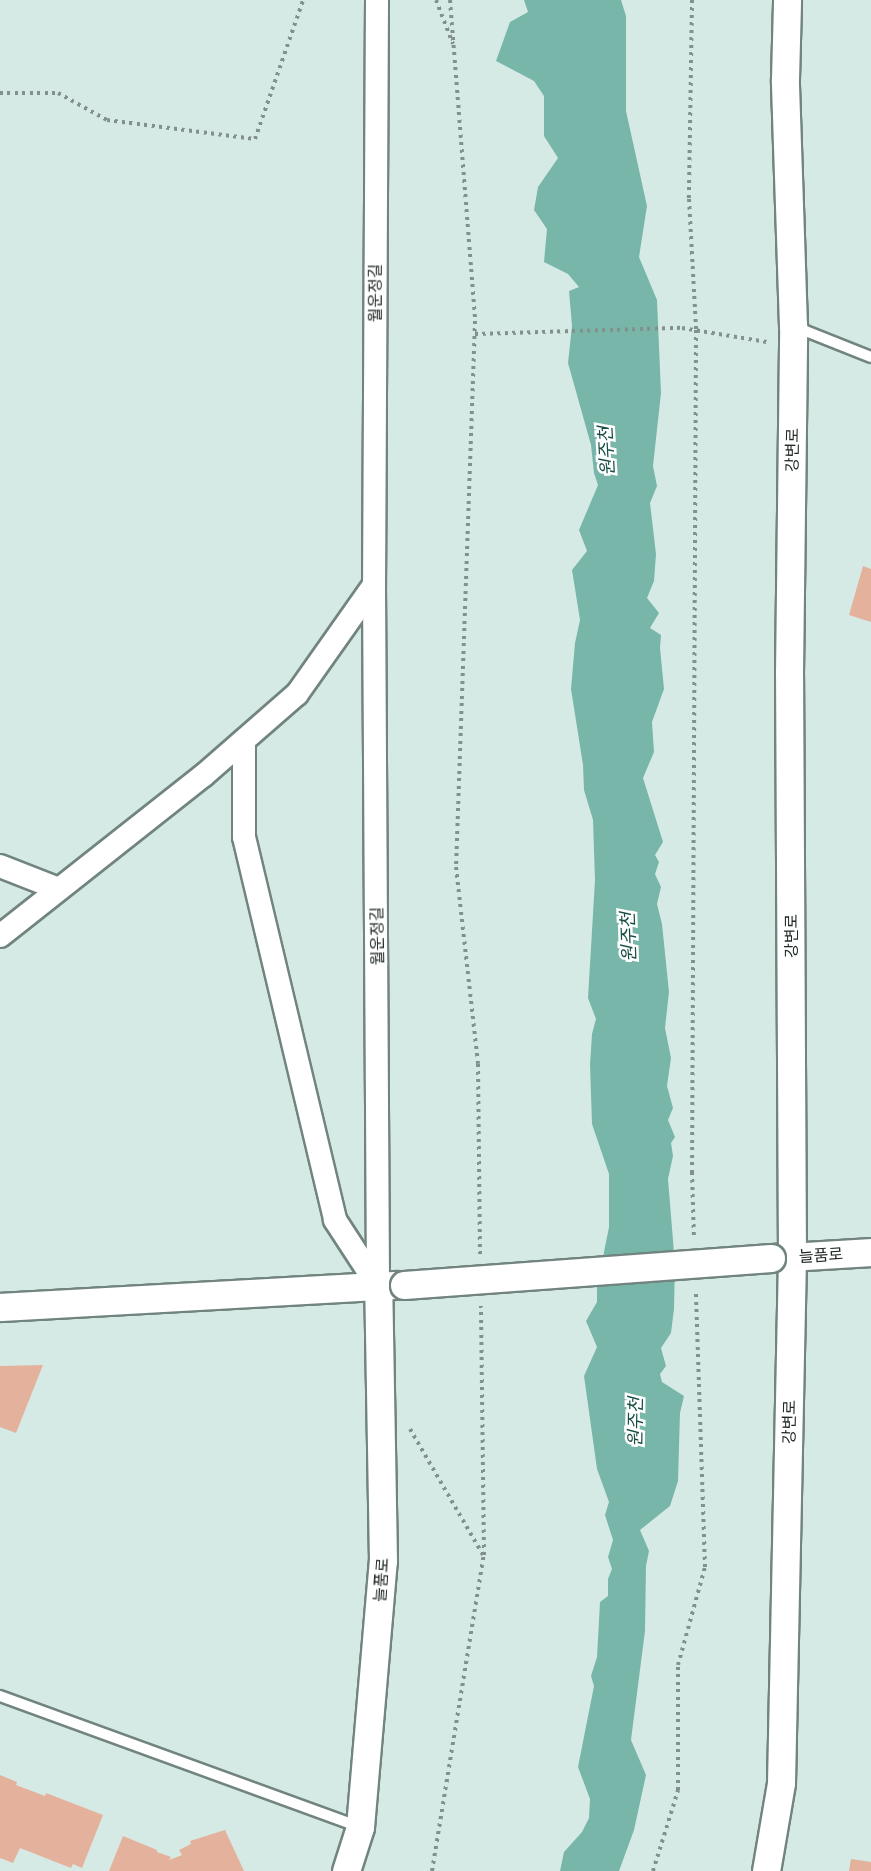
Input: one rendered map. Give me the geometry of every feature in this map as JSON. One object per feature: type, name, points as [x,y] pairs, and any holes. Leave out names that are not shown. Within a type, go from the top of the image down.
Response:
[{"type":"street","name":"월운정길","points":[[377,0],[374,585],[378,1286]]},
{"type":"street","name":"강변로","points":[[766,1871],[781,1783],[782,1257],[793,336],[785,79],[787,0]]},
{"type":"street","points":[[0,936],[244,741],[297,694],[374,585]]},
{"type":"street","points":[[0,1307],[378,1286],[335,1220],[332,1209],[244,837],[244,741]]},
{"type":"street","points":[[0,866],[59,889]]},
{"type":"street","name":"늘품로","points":[[346,1871],[360,1827],[383,1561],[378,1286],[871,1252]]},
{"type":"lane","points":[[793,336],[871,357]]},
{"type":"lane","points":[[0,1696],[360,1827]]},
{"type":"path","points":[[0,93],[58,93],[107,120],[255,139],[303,0]]},
{"type":"path","points":[[436,0],[455,50]]},
{"type":"path","points":[[450,0],[475,334],[456,867],[478,1064],[480,1256]]},
{"type":"path","points":[[692,0],[689,199],[696,330],[692,1172],[694,1244]]},
{"type":"path","points":[[475,334],[682,328],[793,336]]},
{"type":"path","points":[[653,1871],[678,1790],[678,1665],[705,1567],[695,1280]]},
{"type":"path","points":[[432,1871],[484,1556],[481,1304]]},
{"type":"path","points":[[409,1428],[484,1556]]},
{"type":"water","name":"원주천","points":[[524,0],[621,0],[626,16],[626,111],[647,206],[639,257],[657,300],[661,393],[653,466],[657,486],[650,503],[656,554],[654,581],[647,598],[659,613],[650,628],[661,635],[664,689],[652,722],[654,752],[643,778],[663,842],[655,855],[659,862],[655,874],[661,887],[657,904],[662,924],[669,992],[665,1028],[671,1058],[667,1086],[673,1108],[668,1120],[675,1137],[671,1143],[673,1156],[668,1179],[675,1265],[674,1309],[671,1333],[661,1348],[666,1366],[660,1374],[662,1382],[684,1396],[680,1413],[678,1481],[670,1506],[640,1530],[649,1551],[646,1566],[645,1631],[631,1740],[646,1775],[634,1830],[619,1871],[560,1871],[564,1852],[582,1832],[589,1818],[590,1799],[578,1767],[594,1686],[591,1676],[597,1657],[600,1602],[608,1596],[608,1579],[612,1569],[608,1557],[613,1540],[605,1515],[609,1502],[597,1469],[584,1376],[597,1347],[586,1321],[597,1302],[597,1287],[609,1227],[609,1174],[592,1124],[590,1065],[592,1034],[596,1019],[588,998],[595,880],[593,820],[584,790],[583,765],[571,689],[575,643],[580,620],[572,570],[587,551],[579,530],[598,485],[594,473],[591,445],[568,363],[572,326],[569,291],[579,287],[568,274],[544,262],[547,229],[534,210],[538,187],[558,158],[544,136],[544,96],[534,81],[496,61],[510,22],[528,12]]},
{"type":"building","points":[[863,566],[871,569],[871,622],[849,615]]},
{"type":"building","points":[[43,1365],[16,1433],[0,1427],[0,1366]]},
{"type":"building","points":[[0,1775],[17,1782],[16,1785],[45,1796],[46,1793],[103,1815],[82,1868],[73,1864],[71,1868],[20,1848],[13,1863],[0,1858]]},
{"type":"building","points":[[225,1830],[244,1871],[109,1871],[123,1836],[171,1857],[169,1860],[182,1855],[179,1850],[191,1844],[190,1841]]},
{"type":"building","points":[[851,1859],[871,1862],[871,1871],[849,1871]]}]
